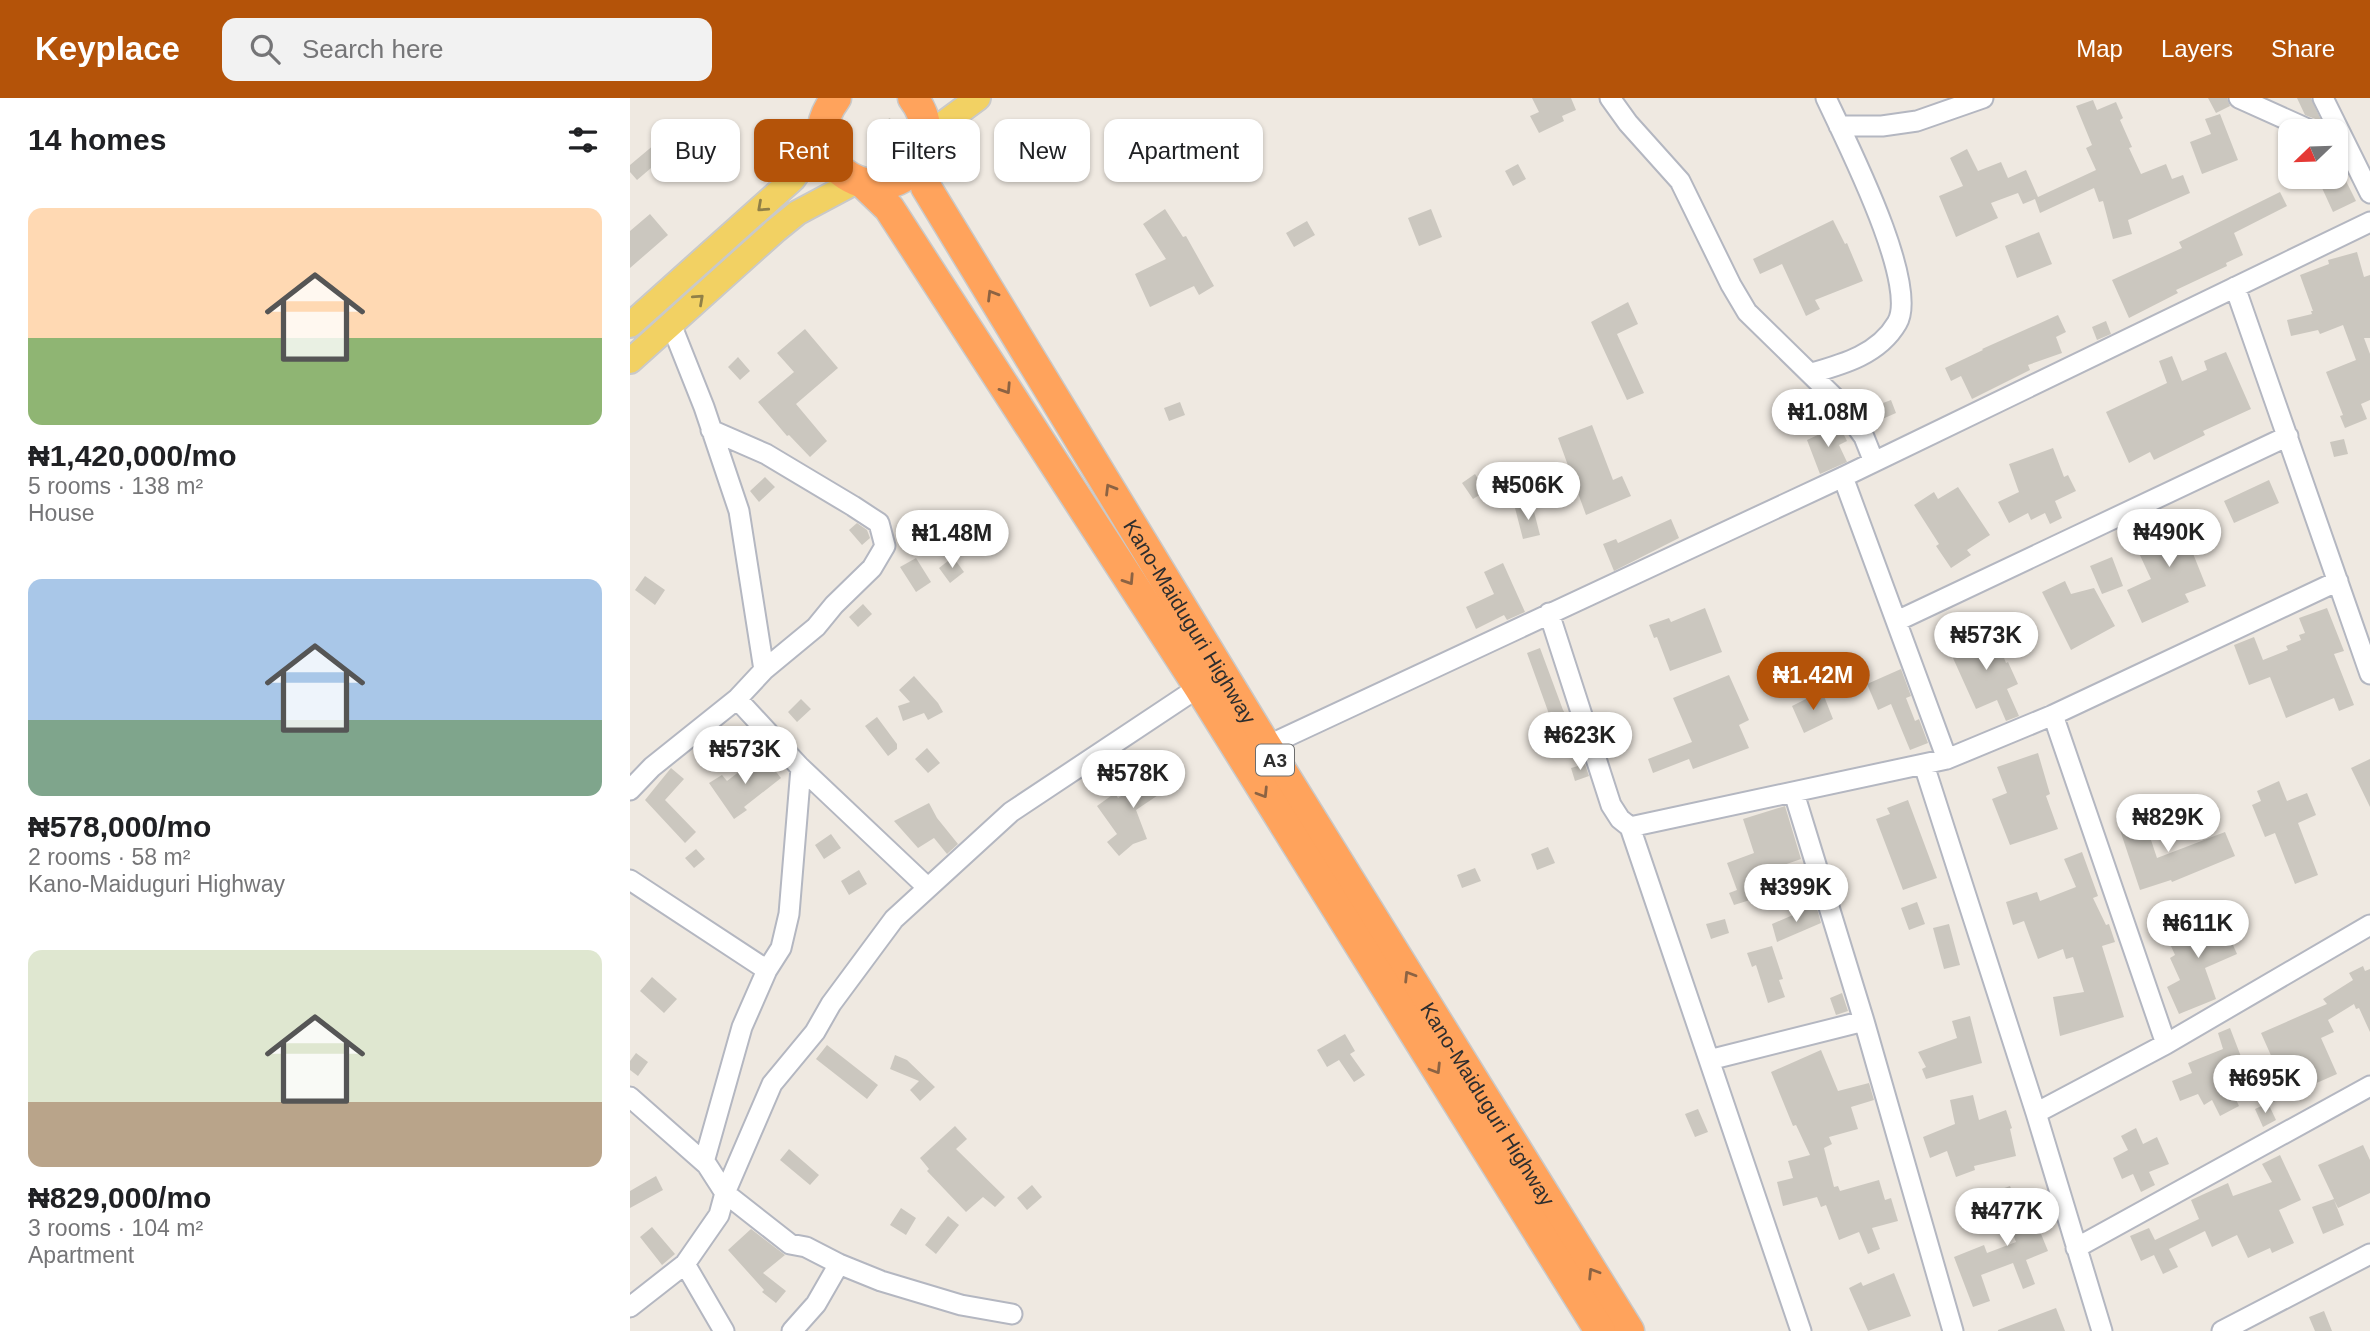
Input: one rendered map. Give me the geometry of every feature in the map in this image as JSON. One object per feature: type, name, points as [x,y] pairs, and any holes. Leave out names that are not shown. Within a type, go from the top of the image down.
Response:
[{"type":"highway","points":[[822,119],[836,98]]},
{"type":"highway","name":"A3","points":[[913,98],[924,119]]},
{"type":"highway","name":"A3","points":[[853,179],[860,182]]},
{"type":"highway","points":[[860,182],[867,182]]},
{"type":"highway","name":"Kano-Maiduguri Highway","points":[[860,182],[889,208],[1199,687],[1254,752],[1629,1331]]},
{"type":"highway","name":"Kano-Maiduguri Highway","points":[[925,182],[1254,752],[1600,1331]]},
{"type":"main road","points":[[950,119],[978,98]]},
{"type":"main road","points":[[630,325],[790,182]]},
{"type":"main road","points":[[630,361],[797,213],[860,182]]},
{"type":"street","points":[[1610,98],[1628,123],[1680,181],[1731,285],[1748,312],[1812,373],[1854,419],[1874,462]]},
{"type":"street","points":[[1812,373],[1846,364],[1868,352],[1887,337],[1899,321],[1903,307],[1900,282],[1886,235],[1826,98]]},
{"type":"street","points":[[1839,126],[1882,126],[1917,121],[1983,98]]},
{"type":"street","points":[[2239,98],[2285,119]]},
{"type":"street","points":[[2322,98],[2331,119]]},
{"type":"street","points":[[2348,154],[2370,193]]},
{"type":"street","points":[[1254,752],[1843,477],[2369,224]]},
{"type":"street","points":[[2235,287],[2370,674]]},
{"type":"street","points":[[671,324],[739,511],[764,670]]},
{"type":"street","points":[[630,790],[816,627],[872,568],[885,545],[879,523],[766,454],[711,430]]},
{"type":"street","points":[[1896,621],[2288,436]]},
{"type":"street","points":[[1843,477],[1947,759]]},
{"type":"street","points":[[1630,827],[1947,759],[2053,715],[2338,581]]},
{"type":"street","points":[[1549,613],[1611,805],[1620,819],[1630,827],[1801,1331]]},
{"type":"street","points":[[630,1307],[685,1264],[719,1214],[725,1193],[772,1084],[816,1032],[831,1004],[894,919],[1011,812],[1199,687]]},
{"type":"street","points":[[737,699],[801,768],[927,887]]},
{"type":"street","points":[[2053,715],[2166,1044]]},
{"type":"street","points":[[1924,765],[2036,1114],[2102,1331]]},
{"type":"street","points":[[704,1162],[742,1027],[767,970],[781,948],[789,914],[801,768]]},
{"type":"street","points":[[1794,793],[1864,1021],[1953,1331]]},
{"type":"street","points":[[630,880],[767,970]]},
{"type":"street","points":[[2036,1114],[2166,1044],[2370,925]]},
{"type":"street","points":[[1709,1060],[1864,1021]]},
{"type":"street","points":[[2076,1248],[2370,1086]]},
{"type":"street","points":[[630,1097],[704,1162],[725,1193],[790,1244],[806,1247],[881,1281],[961,1305],[1012,1314]]},
{"type":"street","points":[[2222,1331],[2370,1254]]},
{"type":"street","points":[[685,1264],[724,1331]]},
{"type":"street","points":[[796,1328],[816,1304],[839,1264]]},
{"type":"building","points":[[1532,98],[1571,98],[1576,110],[1562,116],[1564,121],[1539,133],[1530,116],[1539,112]]},
{"type":"building","points":[[2208,98],[2227,98],[2230,106],[2216,113]]},
{"type":"building","points":[[2297,98],[2311,98],[2321,119],[2305,115]]},
{"type":"building","points":[[2093,100],[2097,110],[2116,102],[2123,118],[2120,120],[2132,147],[2129,148],[2141,174],[2166,164],[2172,179],[2183,175],[2190,193],[2128,220],[2132,234],[2113,239],[2103,201],[2099,202],[2094,188],[2040,213],[2035,199],[2023,204],[2018,193],[1991,203],[1998,218],[1956,237],[1939,196],[1963,186],[1950,158],[1967,149],[1978,171],[2001,162],[2008,178],[2026,170],[2038,197],[2096,170],[2086,148],[2092,145],[2076,106]]},
{"type":"building","points":[[2220,114],[2238,160],[2202,174],[2190,142],[2211,134],[2205,119]]},
{"type":"building","points":[[651,147],[651,168],[637,180],[630,172],[630,165]]},
{"type":"building","points":[[1518,164],[1526,179],[1513,186],[1505,171]]},
{"type":"building","points":[[2348,185],[2356,201],[2333,212],[2322,189],[2348,189]]},
{"type":"building","points":[[2280,192],[2287,206],[2234,233],[2243,255],[2129,318],[2112,280],[2182,248],[2179,242]]},
{"type":"building","points":[[1165,209],[1183,237],[1186,236],[1214,286],[1199,295],[1194,286],[1150,307],[1135,274],[1166,259],[1143,224]]},
{"type":"building","points":[[1431,209],[1442,237],[1419,246],[1408,218]]},
{"type":"building","points":[[650,214],[668,235],[630,268],[630,231]]},
{"type":"building","points":[[1833,220],[1845,244],[1847,243],[1863,281],[1815,300],[1820,309],[1806,316],[1782,264],[1760,274],[1753,259]]},
{"type":"building","points":[[1307,221],[1315,235],[1294,247],[1286,233]]},
{"type":"building","points":[[2039,232],[2052,264],[2017,278],[2005,246]]},
{"type":"building","points":[[2357,252],[2364,277],[2370,275],[2370,338],[2364,338],[2370,354],[2370,400],[2361,404],[2367,419],[2345,428],[2340,416],[2343,415],[2326,372],[2356,360],[2343,325],[2320,334],[2318,330],[2291,336],[2287,320],[2312,314],[2313,311],[2300,275],[2329,264],[2328,260]]},
{"type":"building","points":[[1628,302],[1638,324],[1617,334],[1644,393],[1627,400],[1591,322]]},
{"type":"building","points":[[2058,315],[2066,332],[2056,337],[2062,353],[2028,365],[2030,370],[1972,399],[1961,376],[1951,381],[1945,368]]},
{"type":"building","points":[[2106,321],[2111,334],[2097,340],[2092,327]]},
{"type":"building","points":[[805,329],[838,368],[796,404],[827,441],[810,457],[787,436],[758,402],[794,372],[777,353]]},
{"type":"building","points":[[2226,352],[2251,409],[2203,431],[2205,435],[2154,460],[2150,452],[2129,463],[2106,412],[2167,383],[2159,361],[2172,356],[2182,381],[2207,370],[2204,361]]},
{"type":"building","points":[[738,357],[750,371],[740,380],[728,367]]},
{"type":"building","points":[[1891,400],[1896,413],[1880,420],[1875,406]]},
{"type":"building","points":[[1180,402],[1185,415],[1169,421],[1164,408]]},
{"type":"building","points":[[1592,425],[1613,480],[1622,476],[1631,496],[1586,515],[1558,438]]},
{"type":"building","points":[[1839,425],[1847,441],[1839,445],[1847,462],[1820,474],[1807,440]]},
{"type":"building","points":[[2344,439],[2348,454],[2334,457],[2330,442]]},
{"type":"building","points":[[2053,448],[2064,477],[2068,475],[2076,491],[2055,501],[2062,518],[2050,524],[2045,513],[2031,520],[2028,513],[2009,523],[1998,502],[2019,492],[2009,464]]},
{"type":"building","points":[[1475,474],[1486,491],[1473,499],[1462,483]]},
{"type":"building","points":[[765,477],[775,487],[759,502],[750,491]]},
{"type":"building","points":[[2269,480],[2279,503],[2234,523],[2224,501]]},
{"type":"building","points":[[1958,487],[1990,535],[1967,550],[1971,555],[1951,568],[1914,505],[1934,492],[1938,499]]},
{"type":"building","points":[[1532,504],[1540,535],[1523,539],[1515,508]]},
{"type":"building","points":[[2198,511],[2210,537],[2190,546],[2206,586],[2185,594],[2189,602],[2142,623],[2127,590],[2151,579],[2132,538],[2150,530],[2155,542],[2186,527],[2183,519]]},
{"type":"building","points":[[1671,519],[1679,538],[1614,571],[1603,544],[1616,539],[1618,543]]},
{"type":"building","points":[[857,523],[867,530],[870,538],[862,545],[849,530]]},
{"type":"building","points":[[953,557],[964,572],[950,583],[939,568]]},
{"type":"building","points":[[2112,557],[2123,586],[2102,594],[2090,566]]},
{"type":"building","points":[[916,558],[931,582],[916,592],[900,567]]},
{"type":"building","points":[[1503,563],[1525,612],[1507,620],[1504,615],[1476,629],[1466,607],[1494,594],[1484,572]]},
{"type":"building","points":[[645,576],[665,590],[655,605],[635,590]]},
{"type":"building","points":[[2065,581],[2071,594],[2094,588],[2115,626],[2071,650],[2042,592]]},
{"type":"building","points":[[863,604],[872,614],[858,627],[849,617]]},
{"type":"building","points":[[1705,608],[1722,652],[1670,671],[1657,637],[1654,638],[1649,625],[1669,618],[1671,622]]},
{"type":"building","points":[[2327,608],[2344,651],[2334,654],[2354,705],[2339,711],[2334,698],[2286,718],[2270,677],[2249,685],[2234,645],[2254,637],[2263,660],[2288,650],[2286,646],[2301,640],[2299,635],[2305,633],[2299,618]]},
{"type":"building","points":[[1992,627],[2006,663],[2008,662],[2018,684],[2007,689],[2019,716],[2006,721],[1997,700],[1976,709],[1948,647]]},
{"type":"building","points":[[1540,648],[1563,710],[1572,724],[1569,725],[1575,742],[1566,745],[1549,714],[1527,653]]},
{"type":"building","points":[[1901,669],[1911,696],[1906,698],[1915,721],[1919,719],[1928,743],[1910,750],[1891,704],[1878,710],[1867,684]]},
{"type":"building","points":[[1729,675],[1749,720],[1739,725],[1749,748],[1693,769],[1689,759],[1653,773],[1648,759],[1692,742],[1673,698]]},
{"type":"building","points":[[914,676],[943,712],[928,720],[924,713],[903,721],[898,706],[910,702],[899,690]]},
{"type":"building","points":[[1822,691],[1833,719],[1804,733],[1792,706]]},
{"type":"building","points":[[801,699],[811,709],[797,722],[788,712]]},
{"type":"building","points":[[877,717],[897,744],[897,749],[888,756],[865,726]]},
{"type":"building","points":[[927,748],[940,763],[928,773],[915,759]]},
{"type":"building","points":[[2038,753],[2050,794],[2046,796],[2058,829],[2010,845],[1992,799],[2007,793],[1997,767]]},
{"type":"building","points":[[762,754],[781,778],[744,807],[747,810],[734,819],[709,783],[722,775],[727,781]]},
{"type":"building","points":[[2370,759],[2370,807],[2351,768]]},
{"type":"building","points":[[1585,764],[1589,776],[1575,781],[1571,768]]},
{"type":"building","points":[[1166,767],[1176,783],[1136,810],[1147,839],[1133,844],[1119,856],[1107,842],[1117,834],[1097,806],[1115,793],[1118,798]]},
{"type":"building","points":[[671,768],[684,779],[665,800],[696,832],[685,843],[645,800]]},
{"type":"building","points":[[2279,781],[2287,801],[2307,793],[2316,815],[2298,823],[2318,875],[2295,884],[2275,833],[2265,837],[2252,805],[2261,801],[2257,791]]},
{"type":"building","points":[[1908,800],[1937,878],[1903,890],[1876,819],[1890,814],[1887,808]]},
{"type":"building","points":[[929,803],[937,818],[958,844],[947,854],[934,838],[918,848],[894,821]]},
{"type":"building","points":[[1785,806],[1801,859],[1778,867],[1786,889],[1734,905],[1729,893],[1737,890],[1727,863],[1754,853],[1743,819]]},
{"type":"building","points":[[2141,810],[2157,858],[2225,832],[2235,856],[2172,882],[2171,880],[2140,890],[2116,818]]},
{"type":"building","points":[[831,834],[841,848],[824,859],[815,845]]},
{"type":"building","points":[[1548,847],[1555,863],[1537,870],[1531,854]]},
{"type":"building","points":[[696,849],[705,859],[694,868],[685,858]]},
{"type":"building","points":[[2082,852],[2098,896],[2093,898],[2106,925],[2109,924],[2115,942],[2102,946],[2124,1017],[2060,1036],[2053,997],[2084,992],[2073,957],[2066,959],[2063,949],[2038,959],[2024,921],[2013,925],[2006,902],[2037,892],[2040,901],[2076,887],[2064,859]]},
{"type":"building","points":[[1475,868],[1481,881],[1462,888],[1457,875]]},
{"type":"building","points":[[859,870],[867,884],[849,895],[841,881]]},
{"type":"building","points":[[1917,902],[1925,924],[1909,930],[1901,908]]},
{"type":"building","points":[[1816,905],[1821,923],[1777,942],[1772,924]]},
{"type":"building","points":[[2218,911],[2237,954],[2205,968],[2216,999],[2179,1014],[2167,987],[2180,980],[2170,958],[2175,955],[2166,935]]},
{"type":"building","points":[[1725,919],[1729,933],[1711,939],[1706,924]]},
{"type":"building","points":[[1949,924],[1960,965],[1944,969],[1933,928]]},
{"type":"building","points":[[1772,946],[1783,979],[1779,980],[1785,997],[1768,1003],[1756,965],[1752,967],[1747,953]]},
{"type":"building","points":[[2363,966],[2365,971],[2370,969],[2370,1032],[2359,1008],[2356,1009],[2354,1004],[2328,1020],[2334,1032],[2321,1038],[2337,1074],[2269,1104],[2257,1077],[2277,1069],[2261,1033],[2327,1004],[2323,999],[2353,980],[2349,973]]},
{"type":"building","points":[[652,977],[677,999],[664,1013],[640,991]]},
{"type":"building","points":[[1842,993],[1848,1011],[1836,1015],[1830,998]]},
{"type":"building","points":[[1970,1016],[1982,1063],[1926,1079],[1922,1069],[1926,1067],[1918,1052],[1957,1038],[1952,1021]]},
{"type":"building","points":[[2230,1028],[2250,1080],[2230,1087],[2239,1106],[2220,1116],[2212,1100],[2204,1105],[2198,1094],[2180,1101],[2172,1081],[2192,1073],[2188,1063],[2223,1049],[2218,1033]]},
{"type":"building","points":[[1345,1034],[1355,1051],[1350,1054],[1365,1075],[1354,1082],[1339,1060],[1327,1067],[1317,1050]]},
{"type":"building","points":[[827,1045],[878,1085],[867,1099],[816,1059]]},
{"type":"building","points":[[1821,1050],[1838,1091],[1869,1083],[1874,1100],[1851,1107],[1858,1129],[1829,1137],[1832,1144],[1824,1148],[1834,1187],[1838,1186],[1840,1191],[1879,1180],[1885,1200],[1891,1198],[1898,1221],[1872,1228],[1880,1249],[1868,1254],[1859,1232],[1839,1240],[1826,1205],[1821,1207],[1817,1197],[1783,1206],[1777,1182],[1793,1178],[1788,1161],[1810,1155],[1796,1125],[1793,1126],[1771,1072]]},
{"type":"building","points":[[636,1053],[648,1062],[638,1076],[630,1070],[630,1061]]},
{"type":"building","points":[[895,1055],[907,1060],[935,1087],[920,1101],[910,1090],[919,1081],[890,1069]]},
{"type":"building","points":[[1973,1095],[1979,1120],[2006,1110],[2016,1156],[1974,1166],[1975,1170],[1956,1177],[1947,1151],[1930,1158],[1923,1137],[1955,1124],[1950,1100]]},
{"type":"building","points":[[2268,1103],[2276,1120],[2263,1127],[2255,1109]]},
{"type":"building","points":[[1698,1109],[1708,1132],[1695,1137],[1685,1114]]},
{"type":"building","points":[[955,1126],[967,1139],[956,1149],[1005,1197],[995,1207],[983,1197],[966,1212],[927,1171],[929,1169],[920,1158]]},
{"type":"building","points":[[2136,1128],[2143,1144],[2157,1137],[2169,1164],[2149,1172],[2155,1185],[2141,1192],[2133,1174],[2122,1179],[2113,1158],[2128,1150],[2121,1136]]},
{"type":"building","points":[[2363,1145],[2370,1160],[2370,1193],[2338,1208],[2334,1200],[2344,1225],[2323,1234],[2312,1207],[2334,1199],[2318,1165]]},
{"type":"building","points":[[789,1149],[819,1175],[810,1185],[780,1160]]},
{"type":"building","points":[[2280,1155],[2301,1200],[2279,1210],[2294,1243],[2272,1253],[2270,1248],[2248,1258],[2237,1235],[2212,1247],[2205,1231],[2169,1249],[2178,1267],[2163,1274],[2154,1255],[2141,1261],[2130,1236],[2149,1228],[2155,1240],[2199,1219],[2191,1200],[2228,1183],[2233,1196],[2272,1182],[2262,1164]]},
{"type":"building","points":[[656,1176],[663,1190],[630,1208],[630,1191]]},
{"type":"building","points":[[1032,1185],[1042,1197],[1027,1210],[1017,1198]]},
{"type":"building","points":[[2010,1186],[2021,1214],[2051,1203],[2056,1222],[2039,1229],[2048,1251],[2026,1260],[2035,1284],[2023,1289],[2013,1263],[1981,1275],[1990,1301],[1973,1307],[1954,1257],[1984,1245],[1987,1253],[2016,1242],[1996,1191]]},
{"type":"building","points":[[901,1208],[916,1218],[906,1235],[890,1225]]},
{"type":"building","points":[[948,1216],[959,1225],[936,1254],[925,1245]]},
{"type":"building","points":[[652,1227],[675,1254],[662,1265],[640,1237]]},
{"type":"building","points":[[751,1229],[785,1255],[763,1273],[786,1291],[776,1303],[762,1292],[764,1290],[728,1250]]},
{"type":"building","points":[[1894,1273],[1911,1316],[1868,1331],[1849,1288],[1861,1282],[1863,1286]]},
{"type":"building","points":[[2056,1308],[2065,1331],[1998,1331],[1998,1330]]},
{"type":"building","points":[[2324,1311],[2332,1331],[2315,1331],[2309,1317]]}]
